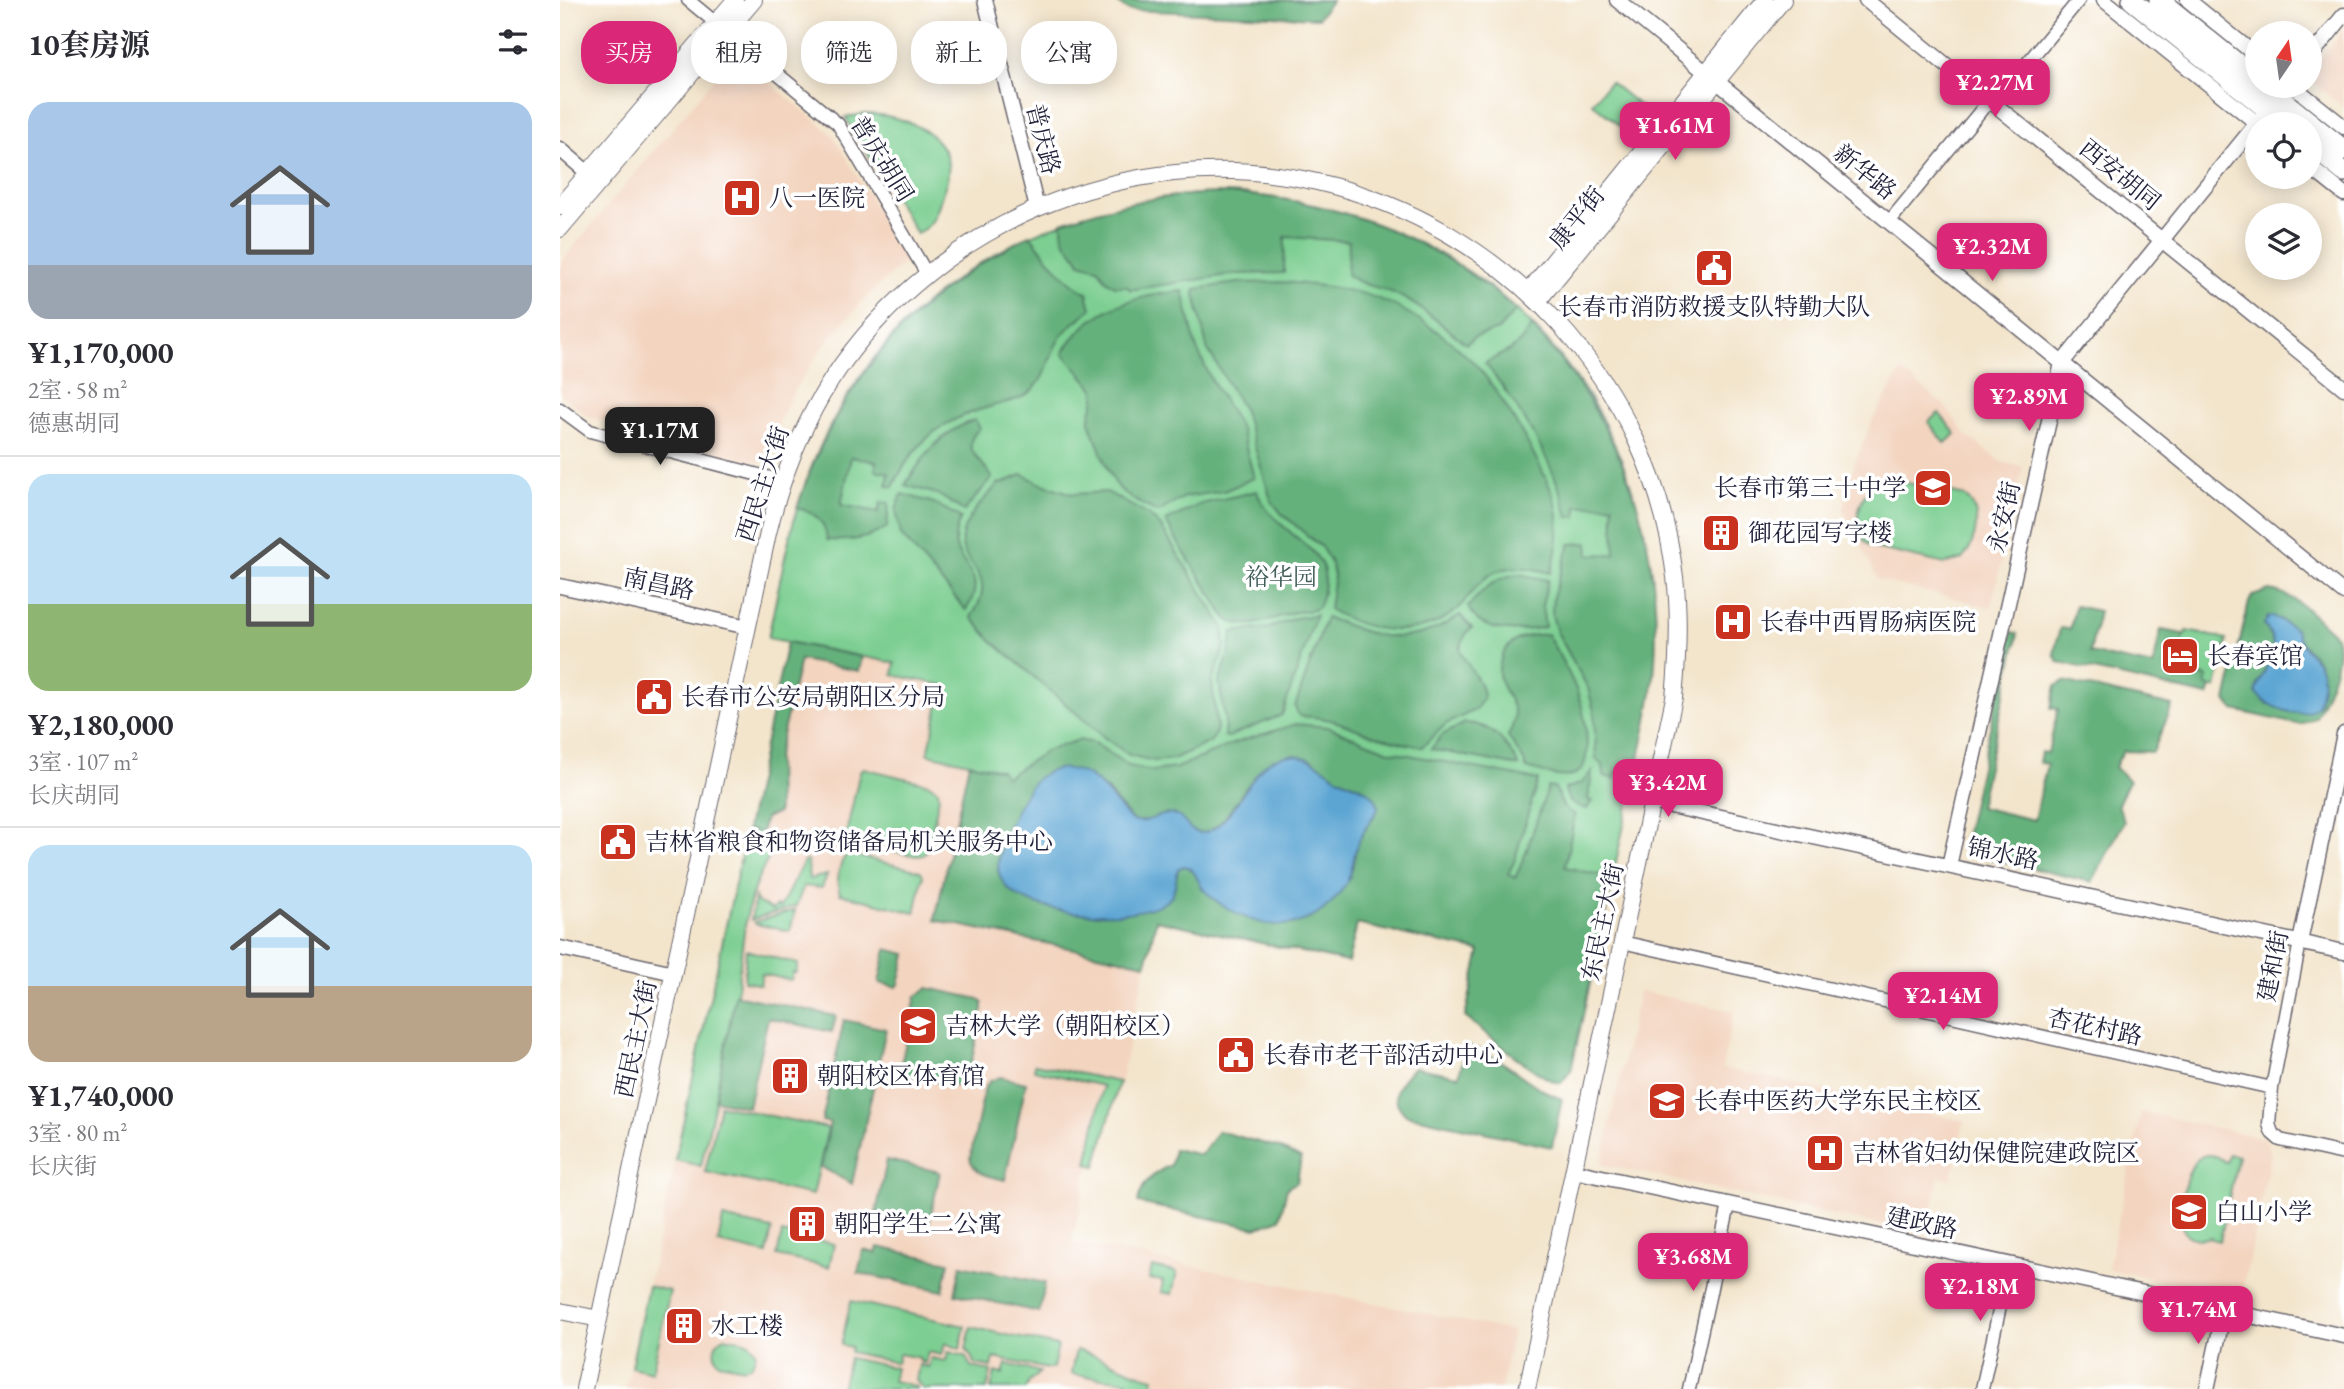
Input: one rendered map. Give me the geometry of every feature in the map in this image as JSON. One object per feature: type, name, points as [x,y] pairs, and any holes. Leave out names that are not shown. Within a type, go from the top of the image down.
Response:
[{"type":"main road","points":[[724,21],[735,0]]},
{"type":"main road","points":[[728,21],[754,0]]},
{"type":"main road","name":"康平街","points":[[1712,77],[1765,0]]},
{"type":"main road","name":"康平街","points":[[1533,296],[1712,77],[1783,0]]},
{"type":"main road","points":[[2132,0],[2272,102],[2344,150]]},
{"type":"main road","points":[[2159,0],[2245,69]]},
{"type":"main road","points":[[560,206],[691,60]]},
{"type":"main road","points":[[560,229],[691,65]]},
{"type":"main road","points":[[2322,155],[2344,172]]},
{"type":"main road","name":"西民主大街","points":[[584,1389],[768,533],[782,481],[808,420],[839,369],[877,322],[927,274],[985,234],[1037,208],[1105,185],[1165,174],[1225,171],[1285,176],[1344,189],[1401,209],[1480,253],[1533,296]]},
{"type":"main road","name":"东民主大街","points":[[1527,1389],[1674,698],[1678,638],[1675,578],[1665,519],[1646,461],[1620,407],[1587,357],[1533,296]]},
{"type":"main road","points":[[560,1311],[599,1319]]},
{"type":"street","name":"普庆胡同","points":[[688,0],[714,21]]},
{"type":"street","name":"普庆路","points":[[985,0],[1037,208]]},
{"type":"street","name":"新华路","points":[[1617,0],[2344,593]]},
{"type":"street","name":"西安胡同","points":[[1866,0],[2344,388]]},
{"type":"street","points":[[1889,222],[1983,108],[2002,94],[2079,0]]},
{"type":"street","points":[[2104,0],[2272,102],[2344,127]]},
{"type":"street","points":[[2188,0],[2245,46]]},
{"type":"street","points":[[2322,43],[2344,16]]},
{"type":"street","name":"普庆胡同","points":[[787,82],[841,127],[927,274]]},
{"type":"street","name":"永安街","points":[[1949,866],[2062,363],[2272,102]]},
{"type":"street","points":[[560,149],[588,173]]},
{"type":"street","points":[[2322,177],[2344,194]]},
{"type":"street","points":[[560,409],[590,431],[782,481]]},
{"type":"street","name":"南昌路","points":[[560,586],[748,627]]},
{"type":"street","name":"建和街","points":[[2344,734],[2300,942],[2272,1088],[2269,1124],[2276,1138],[2344,1154]]},
{"type":"street","name":"锦水路","points":[[1652,802],[2344,952]]},
{"type":"street","name":"杏花村路","points":[[1622,942],[2272,1088]]},
{"type":"street","points":[[560,948],[674,973]]},
{"type":"street","name":"建政路","points":[[1574,1171],[2344,1336]]},
{"type":"street","points":[[1689,1389],[1729,1205]]},
{"type":"street","points":[[1982,1389],[2010,1265]]},
{"type":"street","points":[[2207,1389],[2224,1311]]},
{"type":"shaded area","points":[[2344,29],[2344,108],[2322,90],[2322,56]]},
{"type":"shaded area","name":"八一医院","points":[[710,84],[771,84],[833,135],[907,260],[863,300],[824,345],[794,390],[760,463],[588,417],[560,394],[560,263]]},
{"type":"shaded area","name":"长春市第三十中学","points":[[1901,371],[1944,405],[1966,435],[2001,462],[2023,467],[1991,607],[1878,580],[1843,509],[1855,463],[1873,419]]},
{"type":"shaded area","name":"吉林大学（朝阳校区）","points":[[787,642],[896,664],[894,675],[944,685],[928,753],[969,763],[936,920],[1146,964],[1119,1089],[1097,1168],[1088,1167],[1072,1242],[1513,1331],[1501,1389],[626,1389]]},
{"type":"shaded area","name":"吉林省妇幼保健院建政院区","points":[[1639,991],[1734,1011],[1722,1068],[1964,1121],[1951,1179],[1939,1177],[1927,1235],[1601,1164]]},
{"type":"shaded area","name":"白山小学","points":[[2141,1112],[2265,1138],[2271,1154],[2241,1298],[2108,1269]]},
{"type":"green space","points":[[1332,0],[1318,18],[1127,10],[1116,1]]},
{"type":"green space","points":[[1610,82],[1650,114],[1632,136],[1592,103]]},
{"type":"green space","points":[[865,114],[892,117],[907,122],[932,136],[942,146],[947,159],[947,179],[936,213],[928,226],[917,234],[845,117]]},
{"type":"green space","name":"裕华园","points":[[1225,193],[1327,208],[1418,242],[1497,293],[1561,358],[1610,436],[1642,524],[1654,620],[1646,723],[1571,1070],[1561,1083],[1552,1081],[1527,1066],[1465,1017],[1480,951],[1357,924],[1348,962],[1156,920],[1146,964],[935,920],[969,763],[928,754],[943,685],[893,675],[895,663],[768,638],[793,524],[815,458],[846,399],[884,346],[929,301],[980,264],[1035,234],[1095,212],[1159,198]]},
{"type":"green space","points":[[1225,193],[1305,203],[1380,226],[1451,261],[1516,310],[1498,330],[1475,337],[1466,344],[1407,300],[1347,274],[1349,241],[1285,237],[1284,273],[1234,274],[1130,290],[1128,286],[1115,286],[1106,280],[1098,268],[1080,263],[1063,237],[1062,222],[1102,210],[1183,195]]},
{"type":"green space","points":[[1030,235],[1063,275],[1087,293],[1091,309],[1060,338],[1043,376],[1032,391],[1016,399],[959,417],[932,433],[911,456],[893,487],[887,486],[889,473],[875,470],[877,462],[851,457],[841,505],[878,512],[881,502],[889,503],[887,527],[858,539],[827,540],[818,518],[797,508],[834,421],[858,382],[885,347],[916,314],[950,285]]},
{"type":"green space","points":[[1284,282],[1375,297],[1412,315],[1472,361],[1508,410],[1553,495],[1557,509],[1558,533],[1551,573],[1522,568],[1500,570],[1482,581],[1455,611],[1425,627],[1409,630],[1375,628],[1329,609],[1334,576],[1330,561],[1321,547],[1281,513],[1271,500],[1244,411],[1207,348],[1195,294],[1196,289],[1237,283]]},
{"type":"green space","points":[[1183,291],[1196,347],[1211,379],[1241,429],[1254,478],[1224,491],[1185,497],[1158,512],[1134,500],[1114,481],[1090,424],[1094,389],[1063,353],[1074,337],[1100,314],[1147,296]]},
{"type":"green space","points":[[1532,326],[1563,362],[1611,440],[1643,525],[1656,615],[1655,663],[1637,768],[1627,766],[1625,774],[1616,772],[1615,779],[1604,776],[1603,766],[1596,759],[1594,711],[1588,688],[1557,632],[1552,615],[1553,597],[1570,544],[1588,543],[1589,555],[1615,554],[1613,505],[1577,506],[1577,517],[1568,517],[1545,455],[1511,398],[1485,363],[1510,350]]},
{"type":"green space","points":[[1939,413],[1956,434],[1945,443],[1928,422]]},
{"type":"green space","points":[[975,420],[980,428],[973,436],[971,449],[992,478],[964,511],[937,494],[905,485],[934,446],[953,430]]},
{"type":"green space","points":[[1023,474],[1039,483],[1073,494],[1107,492],[1150,516],[1161,527],[1223,626],[1225,646],[1212,682],[1217,728],[1210,742],[1173,759],[1154,761],[1129,755],[1105,738],[992,641],[971,617],[980,601],[982,588],[980,578],[965,553],[962,544],[963,532],[974,512],[999,483]]},
{"type":"green space","points":[[1886,478],[1961,495],[1969,500],[1976,516],[1975,535],[1962,559],[1945,564],[1875,548],[1866,542],[1860,534],[1858,523],[1862,500],[1876,482]]},
{"type":"green space","points":[[1257,491],[1271,514],[1313,552],[1324,572],[1324,585],[1317,608],[1243,624],[1225,616],[1166,521],[1201,504]]},
{"type":"green space","points":[[902,494],[934,503],[961,518],[956,534],[956,546],[974,583],[973,595],[966,610],[901,535],[896,510]]},
{"type":"green space","points":[[1519,574],[1548,580],[1542,606],[1545,627],[1506,630],[1478,621],[1468,607],[1484,589],[1496,581]]},
{"type":"green space","points":[[2269,590],[2288,596],[2336,636],[2338,655],[2329,688],[2316,717],[2301,724],[2234,710],[2226,701],[2249,602],[2253,596]],"holes":[[[2280,619],[2295,630],[2301,643],[2316,659],[2321,671],[2322,684],[2318,705],[2258,685],[2273,648],[2270,633],[2264,625]]]},
{"type":"green space","points":[[2075,606],[2099,611],[2090,653],[2153,666],[2161,630],[2184,634],[2176,670],[2207,677],[2206,685],[2211,687],[2208,696],[2058,662],[2054,654],[2060,628],[2070,629]]},
{"type":"green space","points":[[1316,615],[1282,715],[1228,737],[1224,736],[1225,719],[1219,682],[1233,632],[1269,628],[1295,618]]},
{"type":"green space","points":[[1460,615],[1472,628],[1465,635],[1460,649],[1480,685],[1483,699],[1475,710],[1446,724],[1422,747],[1379,737],[1332,720],[1299,716],[1295,707],[1326,618],[1373,634],[1396,637],[1430,631]]},
{"type":"green space","points":[[2187,631],[2227,639],[2216,688],[2205,685],[2207,678],[2176,670]]},
{"type":"green space","points":[[2012,632],[2018,634],[1979,807],[2034,820],[2047,764],[2039,762],[2041,752],[2048,753],[2058,709],[2051,708],[2056,686],[2064,681],[2172,706],[2153,752],[2123,751],[2115,767],[2129,781],[2118,804],[2124,822],[2092,882],[1969,854],[1964,841]]},
{"type":"green space","points":[[1547,634],[1576,688],[1584,716],[1587,749],[1585,761],[1580,771],[1568,776],[1556,776],[1526,768],[1508,736],[1514,720],[1514,709],[1500,679],[1499,667],[1503,655],[1518,639]]},
{"type":"green space","points":[[787,642],[862,657],[859,671],[800,660],[777,757],[778,813],[765,818],[761,833],[747,829]]},
{"type":"green space","points":[[1465,723],[1483,727],[1498,736],[1519,766],[1431,749],[1442,735]]},
{"type":"green space","points":[[1296,724],[1328,727],[1389,751],[1538,780],[1508,874],[1515,878],[1548,787],[1555,788],[1564,808],[1575,815],[1565,867],[1613,878],[1571,1070],[1561,1083],[1552,1081],[1527,1066],[1465,1017],[1480,951],[1357,924],[1348,962],[1156,920],[1146,964],[935,920],[969,763],[1001,770],[1006,777],[1048,750],[1079,740],[1094,743],[1129,766],[1152,771],[1176,768],[1235,743]],"holes":[[[1291,755],[1312,760],[1341,779],[1370,793],[1377,803],[1378,809],[1357,843],[1352,870],[1196,875],[1189,867],[1183,866],[1178,869],[1176,877],[1098,915],[1051,908],[1024,898],[998,871],[1004,839],[1086,774],[1107,790],[1133,821],[1170,814],[1200,833],[1211,830],[1221,822],[1261,771],[1274,761]]]},
{"type":"green space","points":[[863,768],[929,784],[938,790],[929,847],[923,855],[892,851],[890,846],[848,837],[846,834],[860,771]]},
{"type":"green space","points":[[1592,771],[1588,800],[1592,801],[1587,809],[1572,803],[1565,789],[1582,783]]},
{"type":"green space","points":[[747,829],[761,833],[761,839],[774,848],[757,881],[749,906],[731,1028],[701,1166],[675,1160]]},
{"type":"green space","points":[[848,854],[921,871],[923,876],[915,913],[840,894],[839,872]]},
{"type":"green space","points":[[804,861],[808,861],[809,879],[827,875],[822,888],[804,886],[796,906],[751,920],[755,897],[757,902],[773,910],[776,906],[780,908]]},
{"type":"green space","points":[[795,910],[790,931],[755,924],[755,922]]},
{"type":"green space","points":[[886,949],[906,954],[897,987],[879,983]]},
{"type":"green space","points":[[746,950],[798,964],[796,973],[793,973],[791,980],[762,974],[760,985],[744,981]]},
{"type":"green space","points":[[928,988],[979,999],[983,1003],[966,1088],[899,1073],[916,996]]},
{"type":"green space","points":[[735,995],[836,1016],[832,1032],[768,1018],[748,1107],[715,1100]]},
{"type":"green space","points":[[844,1020],[886,1029],[852,1184],[821,1167],[830,1123],[822,1121]]},
{"type":"green space","points":[[1466,1046],[1491,1056],[1538,1087],[1562,1099],[1552,1147],[1406,1115],[1400,1108],[1397,1090],[1414,1067],[1459,1076]]},
{"type":"green space","points":[[1035,1064],[1119,1082],[1096,1166],[1087,1164],[1103,1086],[1034,1070]]},
{"type":"green space","points":[[1000,1077],[1026,1083],[1005,1180],[980,1172],[970,1159],[985,1087],[990,1081]]},
{"type":"green space","points":[[720,1105],[828,1128],[813,1195],[705,1172]]},
{"type":"green space","points":[[1218,1131],[1277,1147],[1301,1158],[1297,1182],[1287,1188],[1280,1219],[1256,1228],[1138,1203],[1141,1190],[1148,1180],[1171,1165],[1174,1149],[1201,1155]]},
{"type":"green space","points":[[2229,1154],[2238,1156],[2220,1241],[2211,1237],[2190,1237],[2182,1225],[2181,1216],[2182,1198],[2189,1172],[2203,1156],[2218,1157],[2227,1163]]},
{"type":"green space","points":[[887,1160],[940,1172],[929,1224],[876,1213]]},
{"type":"green space","points":[[723,1218],[772,1229],[767,1254],[718,1243]]},
{"type":"green space","points":[[782,1233],[834,1244],[829,1267],[777,1256]]},
{"type":"green space","points":[[878,1247],[949,1262],[943,1291],[858,1273],[863,1250],[876,1253]]},
{"type":"green space","points":[[961,1265],[1045,1283],[1039,1312],[955,1294]]},
{"type":"green space","points":[[1152,1267],[1177,1272],[1172,1294],[1161,1292],[1163,1281],[1149,1279]]},
{"type":"green space","points":[[648,1286],[670,1291],[652,1372],[631,1367]]},
{"type":"green space","points":[[851,1301],[965,1326],[960,1349],[945,1343],[942,1355],[928,1352],[925,1363],[920,1362],[920,1358],[899,1354],[897,1363],[850,1352],[851,1347],[841,1345]]},
{"type":"green space","points":[[971,1327],[1058,1346],[1053,1368],[994,1358],[992,1367],[976,1364],[966,1349]]},
{"type":"green space","points":[[725,1337],[744,1341],[754,1348],[756,1353],[752,1365],[744,1368],[719,1363],[715,1348]]},
{"type":"green space","points":[[1076,1350],[1154,1378],[1151,1389],[1125,1389],[1127,1381],[1071,1373]]},
{"type":"green space","points":[[948,1352],[965,1356],[972,1367],[991,1371],[987,1389],[923,1389],[916,1380],[919,1365],[928,1367],[931,1358],[946,1361]]},
{"type":"green space","points":[[849,1358],[896,1368],[893,1381],[915,1386],[917,1389],[842,1389]]},
{"type":"green space","points":[[1006,1364],[1040,1372],[1029,1382],[1026,1389],[991,1389],[995,1372],[1003,1374]]},
{"type":"water","points":[[2273,616],[2296,630],[2303,645],[2321,669],[2321,693],[2313,710],[2296,713],[2287,711],[2268,704],[2256,693],[2273,651],[2270,634],[2264,625],[2268,617]]},
{"type":"water","points":[[1291,755],[1312,760],[1341,779],[1370,793],[1378,809],[1359,841],[1347,882],[1335,899],[1322,911],[1307,919],[1292,924],[1275,925],[1241,916],[1210,896],[1193,872],[1184,866],[1178,869],[1173,892],[1168,900],[1148,909],[1118,914],[1070,912],[1033,903],[1005,885],[999,873],[1000,851],[1017,808],[1032,784],[1050,771],[1069,769],[1090,777],[1133,821],[1143,821],[1165,814],[1175,815],[1192,830],[1200,833],[1210,831],[1219,824],[1266,764]]},
{"type":"place","name":"八一医院","points":[[742,198]]},
{"type":"place","name":"长春市消防救援支队特勤大队","points":[[1714,268]]},
{"type":"place","name":"长春市第三十中学","points":[[1933,488]]},
{"type":"place","name":"御花园写字楼","points":[[1721,533]]},
{"type":"place","name":"长春中西胃肠病医院","points":[[1733,622]]},
{"type":"place","name":"长春宾馆","points":[[2180,656]]},
{"type":"place","name":"长春市公安局朝阳区分局","points":[[654,697]]},
{"type":"place","name":"吉林省粮食和物资储备局机关服务中心","points":[[618,842]]},
{"type":"place","name":"吉林大学（朝阳校区）","points":[[918,1026]]},
{"type":"place","name":"长春市老干部活动中心","points":[[1236,1055]]},
{"type":"place","name":"朝阳校区体育馆","points":[[790,1076]]},
{"type":"place","name":"长春中医药大学东民主校区","points":[[1667,1101]]},
{"type":"place","name":"吉林省妇幼保健院建政院区","points":[[1825,1153]]},
{"type":"place","name":"白山小学","points":[[2189,1212]]},
{"type":"place","name":"朝阳学生二公寓","points":[[807,1224]]},
{"type":"place","name":"水工楼","points":[[684,1326]]}]
